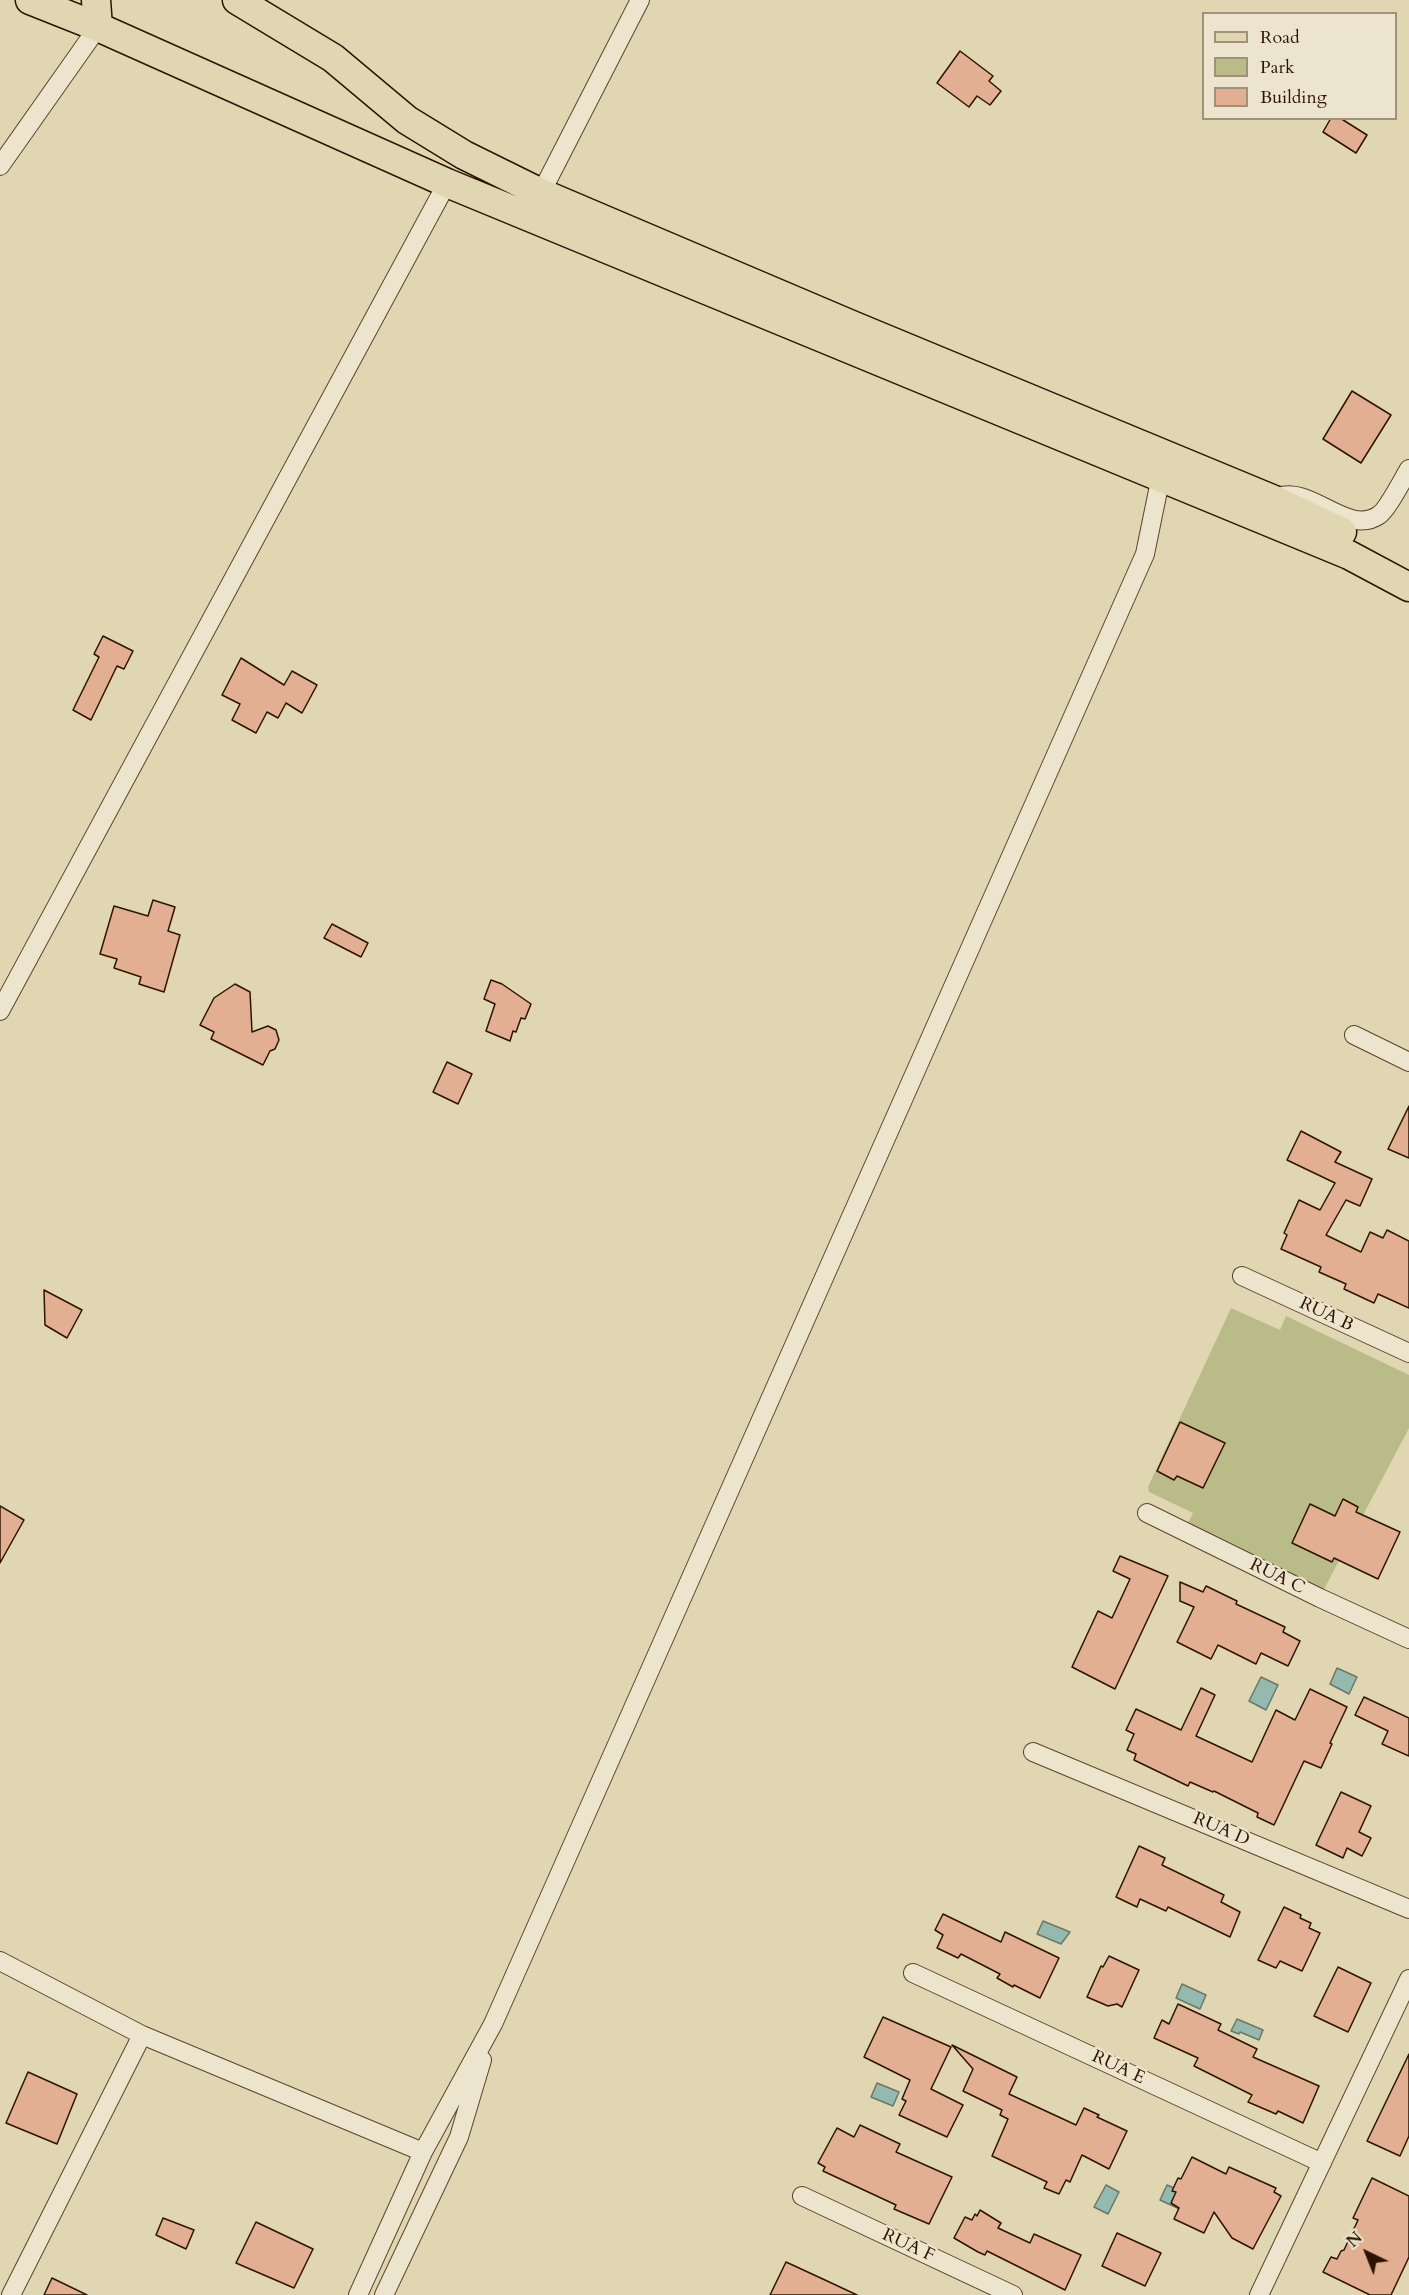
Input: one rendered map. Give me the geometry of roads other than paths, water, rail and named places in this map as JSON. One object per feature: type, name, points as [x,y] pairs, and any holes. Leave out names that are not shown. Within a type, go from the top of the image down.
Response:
[{"type":"main road","points":[[30,0],[97,14],[447,183],[1161,476],[1349,555],[1409,587]]},
{"type":"main road","points":[[237,0],[333,58],[407,120],[464,155],[541,193],[854,326],[1272,499],[1409,565]]},
{"type":"street","points":[[541,193],[639,0]]},
{"type":"street","points":[[0,166],[97,14]]},
{"type":"street","points":[[0,1011],[447,183]]},
{"type":"street","points":[[1272,499],[1287,494],[1302,497],[1352,519],[1366,521],[1380,515],[1409,469]]},
{"type":"street","points":[[358,2295],[423,2152],[493,2024],[1145,554],[1161,476]]},
{"type":"street","points":[[1354,1035],[1409,1062]]},
{"type":"street","name":"RUA B","points":[[1242,1276],[1409,1353]]},
{"type":"street","name":"RUA C","points":[[1146,1513],[1320,1599],[1409,1639]]},
{"type":"street","name":"RUA D","points":[[1033,1752],[1409,1909]]},
{"type":"street","points":[[0,1961],[142,2036],[423,2152]]},
{"type":"street","name":"RUA E","points":[[913,1973],[1322,2163]]},
{"type":"street","points":[[1259,2295],[1409,1979]]},
{"type":"street","points":[[384,2295],[459,2137],[493,2024]]},
{"type":"street","points":[[11,2295],[142,2036]]},
{"type":"street","name":"RUA F","points":[[802,2196],[1013,2295]]},
{"type":"water","points":[[1337,1668],[1357,1677],[1349,1694],[1330,1684]]},
{"type":"water","points":[[1261,1677],[1278,1685],[1266,1710],[1249,1701]]},
{"type":"water","points":[[1043,1921],[1070,1932],[1061,1944],[1037,1934]]},
{"type":"water","points":[[1182,1984],[1206,1995],[1200,2009],[1176,1998]]},
{"type":"water","points":[[1237,2019],[1263,2030],[1259,2040],[1240,2032],[1239,2034],[1231,2031]]},
{"type":"water","points":[[877,2083],[899,2092],[893,2106],[871,2097]]},
{"type":"water","points":[[1106,2185],[1119,2192],[1108,2214],[1094,2207]]},
{"type":"water","points":[[1167,2185],[1195,2197],[1188,2213],[1160,2200]]}]
